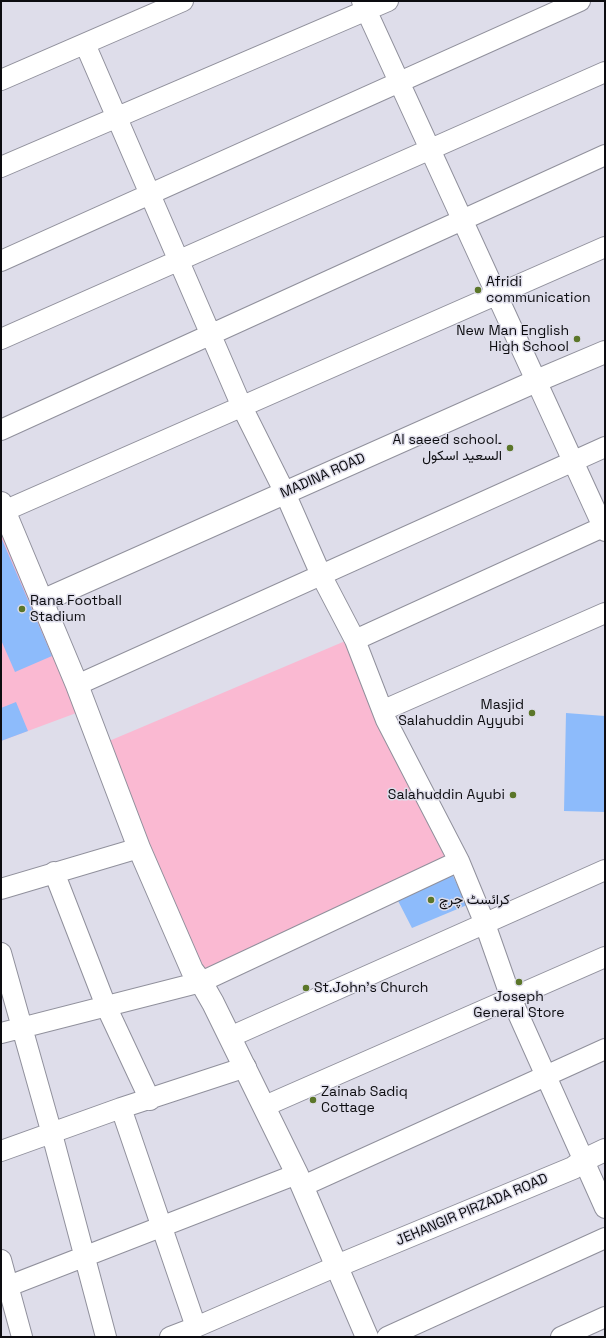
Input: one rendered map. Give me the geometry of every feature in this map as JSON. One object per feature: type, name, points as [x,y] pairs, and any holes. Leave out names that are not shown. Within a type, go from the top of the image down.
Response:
[{"type":"street","points":[[1,80],[183,1]]},
{"type":"street","points":[[1,167],[117,117],[364,6],[388,1]]},
{"type":"street","points":[[1,261],[580,1]]},
{"type":"street","points":[[355,640],[604,528],[364,6]]},
{"type":"street","points":[[85,44],[242,407],[285,493],[321,575],[355,640],[384,710],[386,720],[459,861],[485,924],[511,998],[605,1208]]},
{"type":"street","points":[[1,339],[605,72]]},
{"type":"street","points":[[1,430],[605,155]]},
{"type":"street","points":[[367,1337],[300,1180],[265,1106],[214,1003],[192,970],[139,848],[77,685],[3,507],[242,407],[605,247]]},
{"type":"street","name":"MADINA ROAD","points":[[42,601],[605,352]]},
{"type":"street","points":[[77,685],[605,447]]},
{"type":"street","points":[[384,710],[605,613]]},
{"type":"street","points":[[1,889],[54,872],[139,848]]},
{"type":"street","points":[[1,1033],[201,982],[459,861]]},
{"type":"street","points":[[230,1037],[605,870]]},
{"type":"street","points":[[54,872],[106,1006],[150,1100]]},
{"type":"street","points":[[1,953],[52,1134],[106,1337]]},
{"type":"street","points":[[265,1106],[605,957]]},
{"type":"street","points":[[5,1288],[162,1227],[300,1180],[546,1076],[605,1049]]},
{"type":"street","points":[[1,1151],[52,1134],[121,1108],[150,1100],[246,1067]]},
{"type":"street","points":[[121,1108],[196,1327]]},
{"type":"street","name":"JEHANGIR PIRZADA ROAD","points":[[337,1266],[573,1168],[584,1160],[605,1150]]},
{"type":"street","points":[[387,1337],[605,1238]]},
{"type":"street","points":[[1,1260],[5,1288],[22,1337]]},
{"type":"street","points":[[170,1337],[337,1266]]},
{"type":"street","points":[[561,1337],[605,1317]]},
{"type":"shaded area","name":"Rana Football Stadium","points":[[1,510],[87,709],[1,741]]},
{"type":"shaded area","points":[[350,639],[447,856],[201,974],[102,744]]},
{"type":"building","points":[[1,537],[52,656],[15,672],[1,640]]},
{"type":"building","points":[[16,702],[28,731],[1,741],[1,708]]},
{"type":"building","points":[[566,713],[605,716],[605,812],[564,811]]},
{"type":"building","name":"کرائسٹ چرچ","points":[[450,870],[467,905],[412,928],[395,895]]},
{"type":"place","name":"Afridi communication","points":[[478,290]]},
{"type":"place","name":"New Man English High School","points":[[577,339]]},
{"type":"place","name":"Al saeed school۔ السعید اسکول","points":[[510,448]]},
{"type":"place","name":"Rana Football Stadium","points":[[22,609]]},
{"type":"place","name":"Masjid Salahuddin Ayyubi","points":[[532,713]]},
{"type":"place","name":"Salahuddin Ayubi","points":[[513,795]]},
{"type":"place","name":"کرائسٹ چرچ","points":[[431,900]]},
{"type":"place","name":"Joseph General Store","points":[[519,982]]},
{"type":"place","name":"St.John's Church","points":[[306,988]]},
{"type":"place","name":"Zainab Sadiq Cottage","points":[[313,1100]]}]
